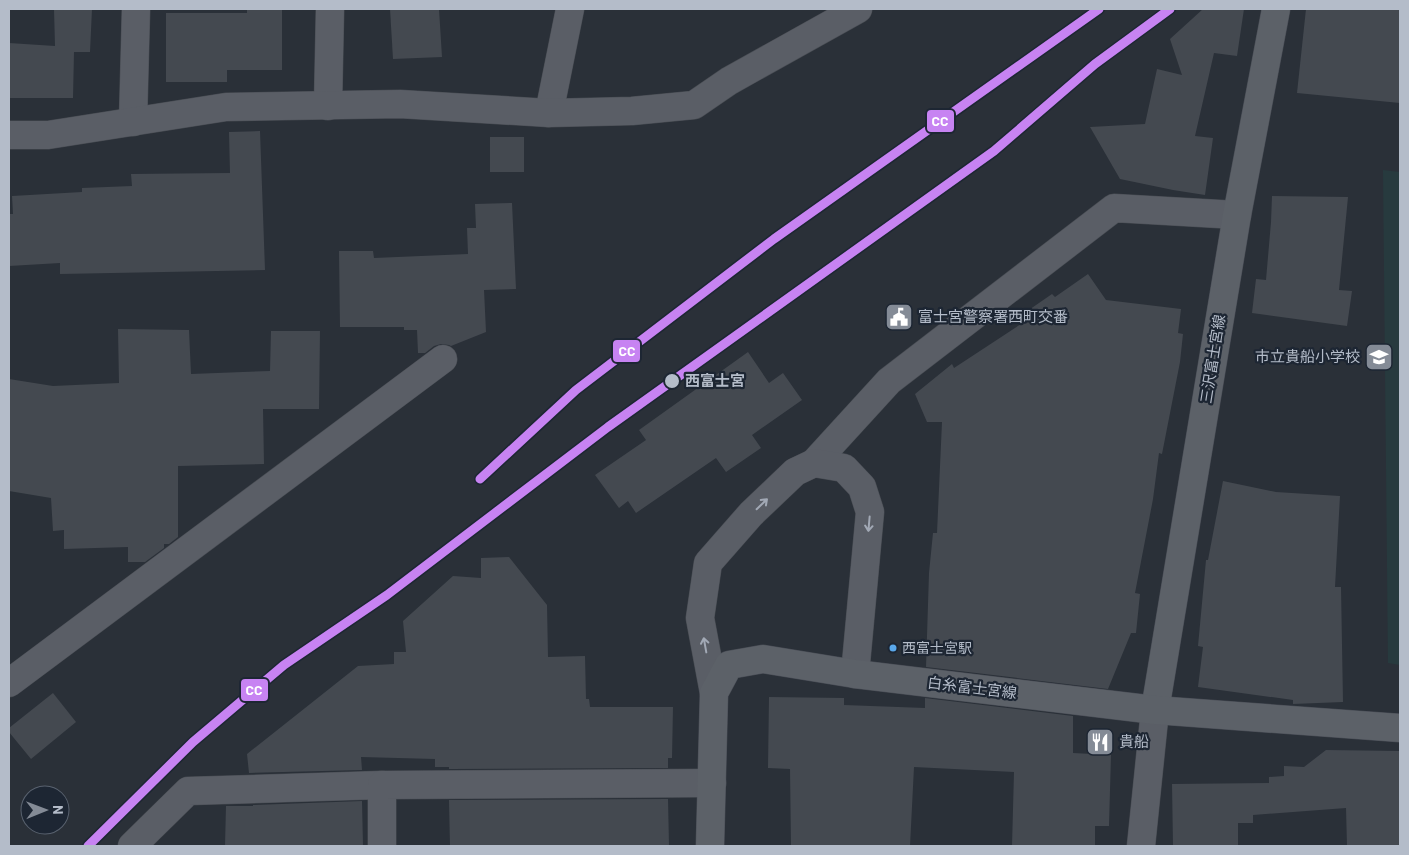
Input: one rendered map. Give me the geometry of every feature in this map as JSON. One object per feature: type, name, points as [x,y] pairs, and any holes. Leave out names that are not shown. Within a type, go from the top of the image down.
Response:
[{"type":"main road","name":"三沢富士宮線","points":[[1155,710],[1237,215],[1276,9]]},
{"type":"main road","name":"白糸富士宮線","points":[[710,846],[714,693],[730,665],[763,659],[855,674],[1155,710],[1400,728]]},
{"type":"street","points":[[133,122],[136,9]]},
{"type":"street","points":[[328,106],[330,9]]},
{"type":"street","points":[[550,113],[570,9]]},
{"type":"street","points":[[9,135],[48,135],[226,107],[400,104],[550,113],[632,111],[694,105],[729,81],[858,9]]},
{"type":"street","points":[[714,693],[700,618],[708,563],[751,514],[795,472],[814,463],[889,381],[1114,208],[1237,215]]},
{"type":"street","points":[[9,683],[443,359]]},
{"type":"street","points":[[814,463],[844,468],[862,487],[870,512],[855,674]]},
{"type":"street","points":[[1141,846],[1155,710]]},
{"type":"street","points":[[132,846],[188,791],[382,785],[712,783]]},
{"type":"street","points":[[382,785],[382,846]]},
{"type":"green space","points":[[1383,170],[1400,172],[1400,665],[1388,663]]},
{"type":"building","points":[[54,9],[92,9],[90,52],[74,52],[73,98],[9,98],[9,43],[55,46]]},
{"type":"building","points":[[247,9],[282,9],[282,70],[227,70],[227,82],[166,82],[166,13],[247,13]]},
{"type":"building","points":[[390,9],[439,9],[442,57],[393,59]]},
{"type":"building","points":[[1203,9],[1244,9],[1237,56],[1214,53],[1195,136],[1213,138],[1205,195],[1120,179],[1090,127],[1145,124],[1157,69],[1182,75],[1170,39]]},
{"type":"building","points":[[1306,9],[1400,9],[1400,103],[1297,93]]},
{"type":"building","points":[[260,131],[265,270],[60,274],[60,263],[9,266],[9,214],[13,214],[12,196],[82,192],[82,188],[132,186],[131,174],[230,173],[229,132]]},
{"type":"building","points":[[490,137],[524,137],[524,172],[490,172]]},
{"type":"building","points":[[1272,196],[1348,197],[1339,290],[1352,291],[1347,326],[1252,313],[1256,279],[1266,280]]},
{"type":"building","points":[[512,203],[516,289],[484,290],[486,332],[451,346],[441,344],[434,346],[425,353],[418,353],[417,330],[404,330],[404,327],[340,327],[339,251],[373,251],[374,258],[468,254],[467,228],[476,228],[475,204]]},
{"type":"building","points":[[1088,274],[1106,300],[1181,309],[1178,333],[1183,334],[1180,362],[1162,454],[1159,453],[1153,499],[1135,593],[1140,594],[1136,633],[1131,633],[1108,689],[926,667],[929,573],[933,533],[937,533],[942,422],[927,422],[915,394],[952,364],[954,368],[1027,320],[1023,314],[1052,294],[1055,297]]},
{"type":"building","points":[[118,329],[189,330],[191,374],[270,371],[271,331],[320,331],[319,409],[263,409],[264,464],[178,466],[178,537],[169,544],[164,544],[164,548],[145,562],[128,562],[128,547],[64,549],[64,530],[53,531],[51,498],[9,491],[9,379],[53,386],[119,383]]},
{"type":"building","points":[[748,352],[769,383],[783,373],[802,400],[752,435],[761,448],[726,472],[716,458],[636,513],[628,501],[619,508],[595,475],[646,440],[639,430]]},
{"type":"building","points":[[1223,481],[1276,492],[1340,496],[1335,587],[1341,587],[1343,702],[1293,704],[1293,700],[1198,687],[1203,647],[1198,646],[1206,560],[1208,560]]},
{"type":"building","points":[[509,557],[547,605],[548,657],[585,656],[586,699],[589,699],[590,707],[673,707],[672,758],[668,758],[668,768],[449,769],[449,767],[435,767],[435,759],[361,757],[362,770],[249,773],[247,754],[358,666],[394,664],[394,652],[406,652],[403,621],[453,576],[481,578],[481,558]]},
{"type":"building","points":[[53,693],[76,722],[31,759],[9,732],[9,728]]},
{"type":"building","points":[[769,697],[844,698],[844,705],[925,708],[925,698],[1073,716],[1073,753],[1111,755],[1109,826],[1095,826],[1095,846],[1012,846],[1014,772],[914,767],[910,846],[791,846],[790,769],[768,768]]},
{"type":"building","points":[[1326,750],[1400,751],[1400,846],[1347,846],[1346,808],[1253,815],[1253,823],[1238,823],[1238,846],[1173,846],[1172,784],[1269,783],[1269,777],[1284,776],[1284,766],[1304,767]]},
{"type":"building","points":[[668,799],[669,846],[450,846],[449,800]]},
{"type":"building","points":[[362,801],[363,846],[225,846],[226,806]]},
{"type":"transit line","name":"CC","points":[[480,479],[576,390],[774,239],[1099,9]]},
{"type":"transit line","name":"CC","points":[[88,846],[193,742],[284,665],[387,595],[608,427],[994,151],[1095,64],[1170,9]]},
{"type":"place","name":"富士宮警察署西町交番","points":[[899,317]]},
{"type":"place","name":"市立貴船小学校","points":[[1379,357]]},
{"type":"place","name":"西富士宮","points":[[672,381]]},
{"type":"place","name":"西富士宮駅","points":[[893,648]]},
{"type":"place","name":"貴船","points":[[1100,742]]}]
